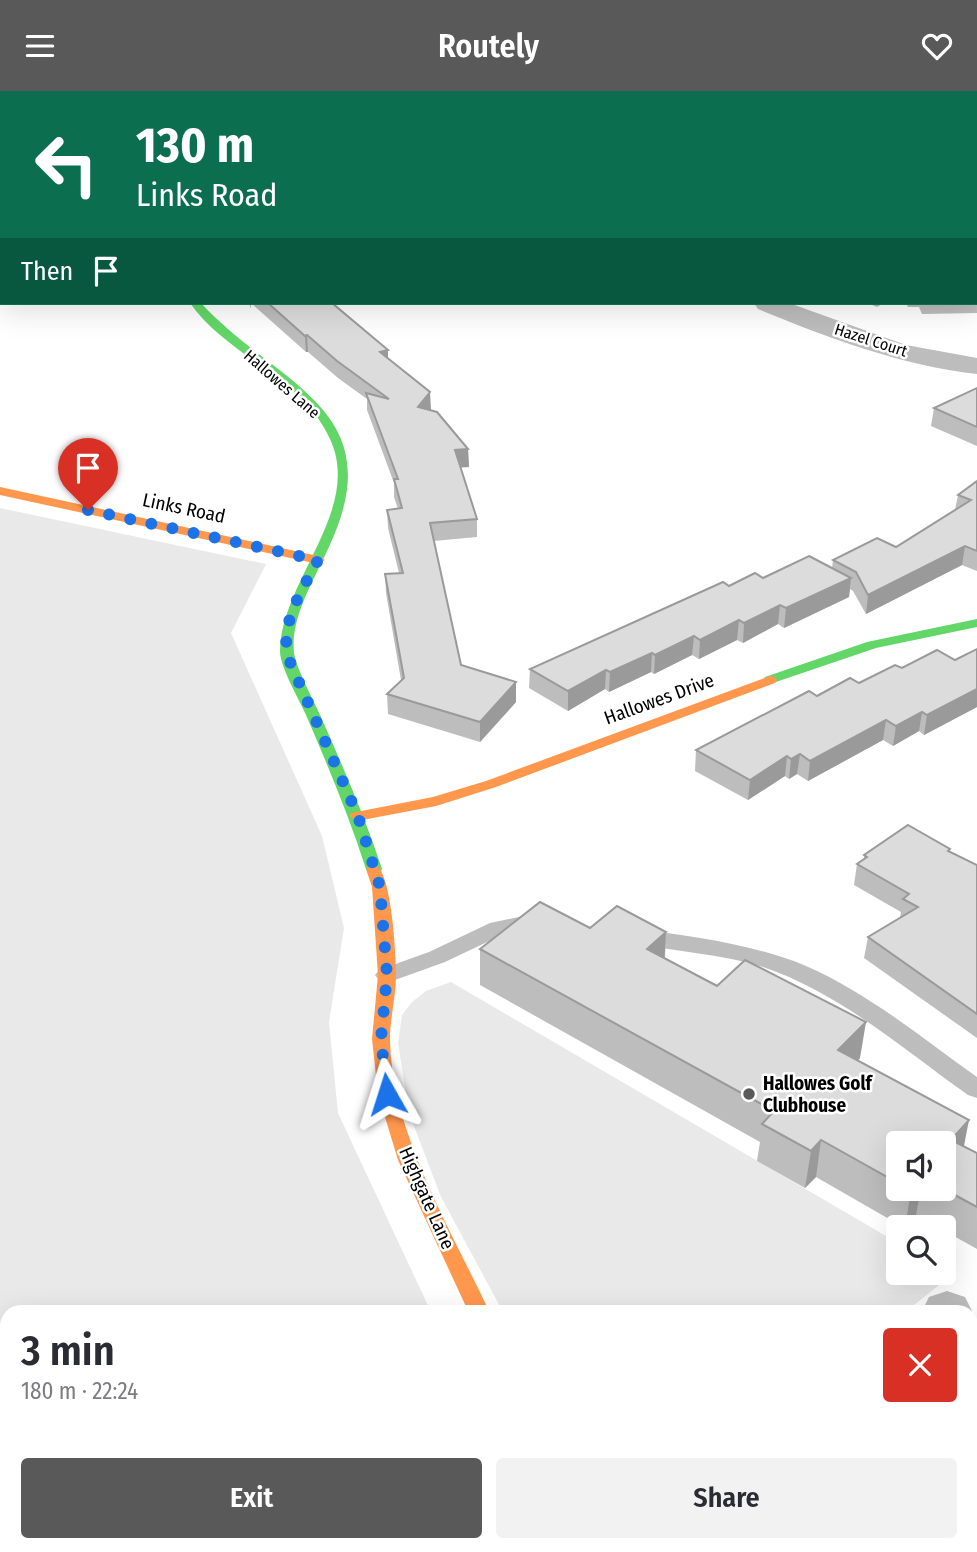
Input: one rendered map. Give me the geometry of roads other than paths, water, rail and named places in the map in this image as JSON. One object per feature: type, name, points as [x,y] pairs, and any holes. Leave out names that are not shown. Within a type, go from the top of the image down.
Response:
[{"type":"street","name":"Hallowes Lane","points":[[197,305],[223,334],[315,410],[335,436],[343,461],[344,494],[318,560]]},
{"type":"street","name":"Hazel Court","points":[[772,305],[890,348],[977,366]]},
{"type":"street","name":"Links Road","points":[[0,491],[318,560]]},
{"type":"street","name":"Highgate Lane","points":[[318,560],[290,614],[285,637],[287,655],[358,816],[380,887],[387,975],[381,1039],[387,1094],[408,1160],[476,1305]]},
{"type":"street","name":"Hallowes Drive","points":[[358,816],[436,801],[479,788],[810,665],[873,645],[977,623]]},
{"type":"lane","points":[[387,975],[437,957],[498,928],[520,922],[555,922]]},
{"type":"lane","points":[[623,933],[720,949],[772,962],[826,985],[977,1089]]},
{"type":"place","name":"Hallowes Golf Clubhouse","points":[[749,1094]]}]
